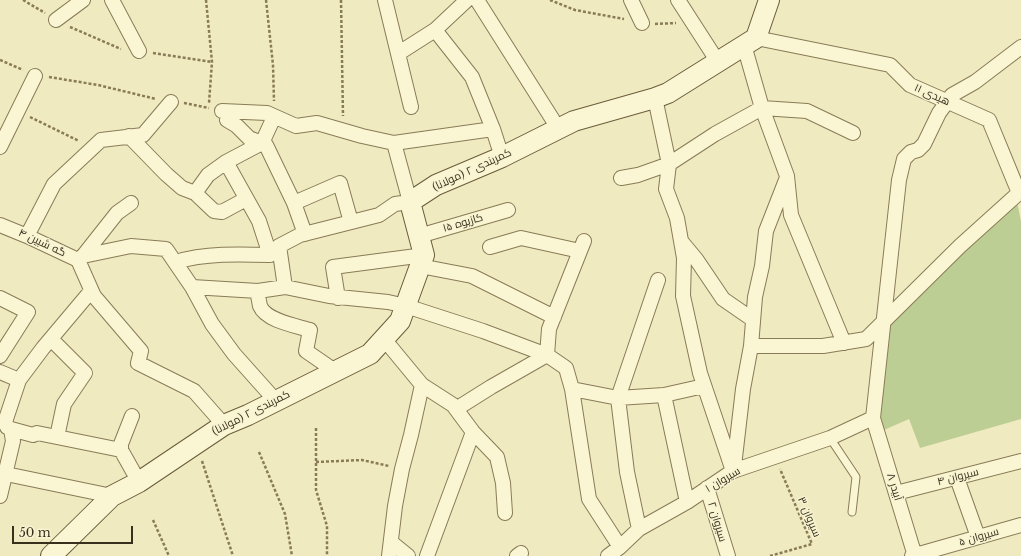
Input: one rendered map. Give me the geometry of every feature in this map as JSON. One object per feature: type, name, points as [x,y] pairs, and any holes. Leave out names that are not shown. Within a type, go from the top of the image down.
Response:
[{"type":"street","points":[[56,20],[83,0]]},
{"type":"street","points":[[112,0],[139,51]]},
{"type":"street","points":[[385,0],[411,107]]},
{"type":"street","points":[[399,53],[435,30],[467,0]]},
{"type":"street","points":[[477,0],[558,128]]},
{"type":"street","points":[[631,0],[642,23]]},
{"type":"street","points":[[678,0],[718,62]]},
{"type":"street","points":[[769,0],[750,41],[762,108],[787,176],[791,215],[844,343]]},
{"type":"street","points":[[435,30],[472,77],[493,129],[502,157]]},
{"type":"street","name":"کمربندی ۲ (مولانا)","points":[[410,202],[436,185],[502,157],[558,128],[668,93],[750,41]]},
{"type":"street","name":"هیدی ۱۱","points":[[750,41],[890,65],[910,85],[989,120],[1020,192]]},
{"type":"street","points":[[873,418],[899,180],[904,159],[911,152],[918,150],[924,144],[939,113],[952,95],[975,82],[1021,47]]},
{"type":"street","points":[[0,147],[36,76]]},
{"type":"street","points":[[655,98],[669,164],[666,189],[677,218],[684,258],[682,296],[700,373],[733,471]]},
{"type":"street","points":[[27,236],[54,184],[92,148],[101,140],[143,134],[171,102]]},
{"type":"street","points":[[621,178],[638,175],[669,164],[714,134],[762,108],[807,111],[853,133]]},
{"type":"street","points":[[219,113],[267,113],[296,126],[317,123],[394,143],[493,129]]},
{"type":"street","points":[[219,113],[237,126],[249,138],[266,145],[294,203],[305,234]]},
{"type":"street","points":[[195,193],[208,175],[226,162],[262,143],[274,117]]},
{"type":"street","points":[[129,136],[166,174],[182,188],[195,193],[214,212],[222,212],[246,199]]},
{"type":"street","points":[[394,143],[419,236],[422,260]]},
{"type":"street","points":[[226,162],[274,250],[285,287]]},
{"type":"street","points":[[733,471],[743,389],[751,346],[752,319],[755,297],[762,266],[766,231],[787,176]]},
{"type":"street","points":[[294,203],[340,183],[350,222]]},
{"type":"street","points":[[751,346],[823,346],[866,339],[960,246],[1020,192]]},
{"type":"street","points":[[176,262],[188,258],[274,250],[300,235],[379,215],[395,204],[410,202]]},
{"type":"street","points":[[80,258],[116,213],[131,203]]},
{"type":"street","name":"کازیوه ۱۵","points":[[419,236],[508,210]]},
{"type":"street","name":"گه شبین ۴","points":[[0,225],[80,258]]},
{"type":"street","points":[[490,247],[521,238],[582,246],[549,329],[547,355]]},
{"type":"street","points":[[681,240],[696,259],[723,299],[752,319]]},
{"type":"street","points":[[80,258],[131,246],[166,249],[192,287],[212,324],[234,354],[276,401]]},
{"type":"street","points":[[80,258],[94,296],[141,351],[138,363],[194,391],[224,425]]},
{"type":"street","points":[[338,298],[333,267],[422,260],[472,276],[554,317]]},
{"type":"street","name":"کمربندی ۲ (مولانا)","points":[[51,556],[112,496],[139,482],[224,425],[248,415],[370,354],[400,321],[422,260]]},
{"type":"street","points":[[640,529],[627,472],[618,398],[658,280]]},
{"type":"street","points":[[192,287],[258,291],[285,287],[338,298],[388,302],[406,306],[483,331],[547,355],[566,368],[572,389],[590,499],[620,547]]},
{"type":"street","points":[[0,496],[13,441],[6,424],[18,380],[91,291]]},
{"type":"street","points":[[258,291],[261,307],[266,314],[282,322],[310,330],[306,352],[335,371]]},
{"type":"street","points":[[0,298],[28,312],[0,356]]},
{"type":"street","points":[[51,339],[85,373],[64,404],[57,437]]},
{"type":"street","points":[[384,339],[422,384],[453,405],[473,432],[498,456],[503,483],[505,513]]},
{"type":"street","points":[[456,409],[547,355]]},
{"type":"street","points":[[0,372],[18,380]]},
{"type":"street","points":[[408,556],[390,550],[402,469],[422,384]]},
{"type":"street","points":[[572,389],[618,398],[664,395],[704,386]]},
{"type":"street","points":[[664,395],[687,502]]},
{"type":"street","points":[[132,416],[121,444],[121,450],[139,482]]},
{"type":"street","name":"سیروان ۱","points":[[608,556],[640,529],[687,502],[733,471],[830,438],[873,418]]},
{"type":"street","name":"آبیدر ۸","points":[[873,418],[914,556]]},
{"type":"street","points":[[6,424],[33,435],[37,433],[121,450]]},
{"type":"street","points":[[427,556],[473,432]]},
{"type":"street","name":"سیروان ۴","points":[[896,493],[1021,461]]},
{"type":"street","points":[[6,474],[112,496]]},
{"type":"street","points":[[957,478],[978,537]]},
{"type":"street","name":"سیروان ۲","points":[[707,488],[728,556]]},
{"type":"street","name":"سیروان ۵","points":[[914,556],[1021,525]]},
{"type":"lane","points":[[830,438],[856,477],[852,512]]},
{"type":"path","points":[[206,0],[219,113]]},
{"type":"path","points":[[266,0],[273,65],[274,117]]},
{"type":"path","points":[[341,0],[343,130]]},
{"type":"path","points":[[550,0],[575,10],[642,23],[653,24],[692,21]]},
{"type":"path","points":[[19,111],[92,148]]},
{"type":"path","points":[[316,428],[316,490],[327,526],[327,556]]},
{"type":"path","points":[[196,444],[233,556]]},
{"type":"path","points":[[259,452],[285,514],[292,556]]},
{"type":"path","name":"سیروان ۳","points":[[770,556],[812,544],[774,456]]},
{"type":"path","points":[[316,462],[362,460],[402,469]]},
{"type":"path","points":[[153,520],[170,556]]},
{"type":"green space","points":[[1016,197],[1021,221],[1021,419],[920,448],[909,419],[884,430],[878,413],[890,316]]}]
